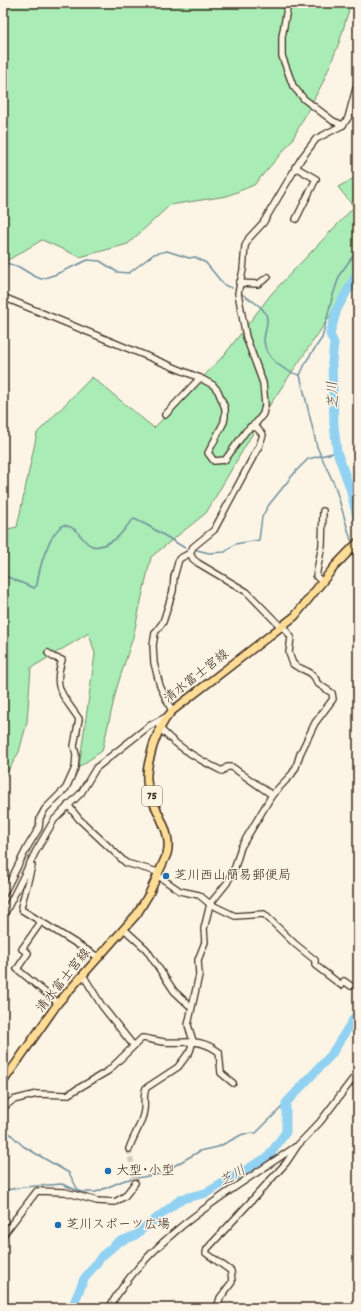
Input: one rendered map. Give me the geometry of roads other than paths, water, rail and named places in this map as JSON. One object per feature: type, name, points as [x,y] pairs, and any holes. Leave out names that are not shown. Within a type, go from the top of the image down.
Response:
[{"type":"main road","name":"清水富士宮線","points":[[3,1082],[58,1003],[124,929],[143,904],[167,854],[168,842],[147,785],[147,770],[159,727],[172,711],[295,616],[357,542]]},
{"type":"street","points":[[288,3],[282,37],[282,56],[293,86],[304,99],[333,121],[343,125]]},
{"type":"street","points":[[3,297],[200,378],[213,385],[218,391],[225,408],[224,422],[208,453],[210,458],[214,461],[224,460],[250,427],[263,414],[265,400],[263,383],[246,337],[238,293],[243,270],[245,246],[249,238],[262,223],[295,167],[316,139],[343,125],[351,111],[358,81]]},
{"type":"street","points":[[295,167],[316,179],[296,219]]},
{"type":"street","points":[[239,283],[258,284],[268,277]]},
{"type":"street","points":[[165,415],[200,378]]},
{"type":"street","points":[[172,711],[160,686],[154,663],[153,645],[155,633],[163,622],[174,591],[174,577],[179,559],[190,553],[193,547],[214,530],[237,484],[259,446],[263,435],[257,428],[250,427]]},
{"type":"street","points":[[322,582],[316,576],[322,545],[323,511]]},
{"type":"street","points":[[129,1149],[131,1142],[136,1136],[144,1110],[146,1088],[178,1067],[190,1051],[193,1041],[188,1025],[199,975],[198,960],[205,942],[204,929],[210,904],[227,883],[235,867],[241,847],[272,795],[292,774],[316,723],[333,699],[332,693],[317,683],[315,677],[311,673],[293,664],[289,653],[291,637],[282,627],[251,596],[193,560],[190,553]]},
{"type":"street","points":[[3,894],[28,846],[40,828],[40,818],[45,809],[66,788],[75,768],[76,755],[74,746],[79,719],[64,701],[59,689],[58,672],[62,660],[53,657],[48,653]]},
{"type":"street","points":[[3,917],[34,855],[54,820],[81,793],[96,768],[149,726],[166,717]]},
{"type":"street","points":[[159,727],[174,743],[209,765],[222,771],[227,767],[232,767],[272,795]]},
{"type":"street","points":[[68,805],[79,819],[126,863],[158,874],[180,891],[199,895],[210,904],[235,916],[264,914],[295,944],[315,960],[315,965],[340,985],[344,981],[351,986]]},
{"type":"street","points":[[34,855],[21,907],[41,922],[98,958]]},
{"type":"street","points":[[41,922],[22,949],[28,953],[17,969],[58,1003]]},
{"type":"street","points":[[124,929],[146,949],[174,991],[191,1007]]},
{"type":"street","points":[[83,975],[102,1006],[133,1045]]},
{"type":"street","points":[[3,1108],[13,1100],[37,1094],[67,1095],[108,1071],[123,1058],[133,1045],[142,1038],[164,1042],[193,1041],[210,1045],[219,1052],[221,1073],[233,1083]]},
{"type":"street","points":[[217,1308],[220,1298],[232,1282],[231,1271],[206,1253],[207,1249],[286,1163],[298,1145],[320,1122],[358,1072]]},
{"type":"street","points":[[109,1308],[129,1278],[168,1237],[298,1145]]},
{"type":"street","points":[[3,1235],[37,1191],[65,1192],[97,1202],[115,1202],[125,1196],[134,1183]]},
{"type":"waterway","points":[[351,540],[335,486],[317,447],[300,375],[307,360],[322,338],[332,298],[340,274],[358,249]]},
{"type":"waterway","points":[[3,262],[19,267],[41,279],[88,260],[100,261],[117,272],[129,273],[154,254],[167,251],[189,258],[195,257],[206,263],[224,285],[232,288]]},
{"type":"waterway","name":"芝川","points":[[358,272],[337,309],[330,334],[334,343],[332,362],[334,425],[337,452],[350,488],[358,522]]},
{"type":"waterway","points":[[242,294],[259,306],[266,314],[267,322],[264,341],[268,353],[282,367],[288,371],[300,375]]},
{"type":"waterway","points":[[197,550],[209,553],[225,552],[235,544],[259,540],[262,517],[268,506],[296,471],[308,459],[337,452]]},
{"type":"waterway","points":[[3,575],[34,588],[37,585],[45,552],[53,536],[63,525],[71,527],[89,544],[94,546],[102,546],[121,534],[128,524],[134,519],[147,525],[185,548]]},
{"type":"waterway","points":[[355,554],[358,572]]},
{"type":"waterway","name":"芝川","points":[[72,1308],[84,1279],[102,1256],[118,1242],[134,1236],[181,1199],[206,1193],[268,1157],[286,1132],[286,1103],[331,1055],[358,1012]]},
{"type":"waterway","points":[[3,1192],[6,1190],[24,1187],[62,1184],[81,1192],[96,1192],[125,1180],[160,1174],[200,1151],[218,1147],[243,1134],[256,1133],[286,1103]]},
{"type":"waterway","points":[[3,1127],[23,1146],[69,1173],[78,1190]]},
{"type":"tunnel","points":[[129,1149],[135,1183]]},
{"type":"place","name":"芝川西山簡易郵便局","points":[[166,876]]},
{"type":"place","name":"大型･小型","points":[[108,1171]]},
{"type":"place","name":"芝川スポーツ広場","points":[[58,1225]]}]
